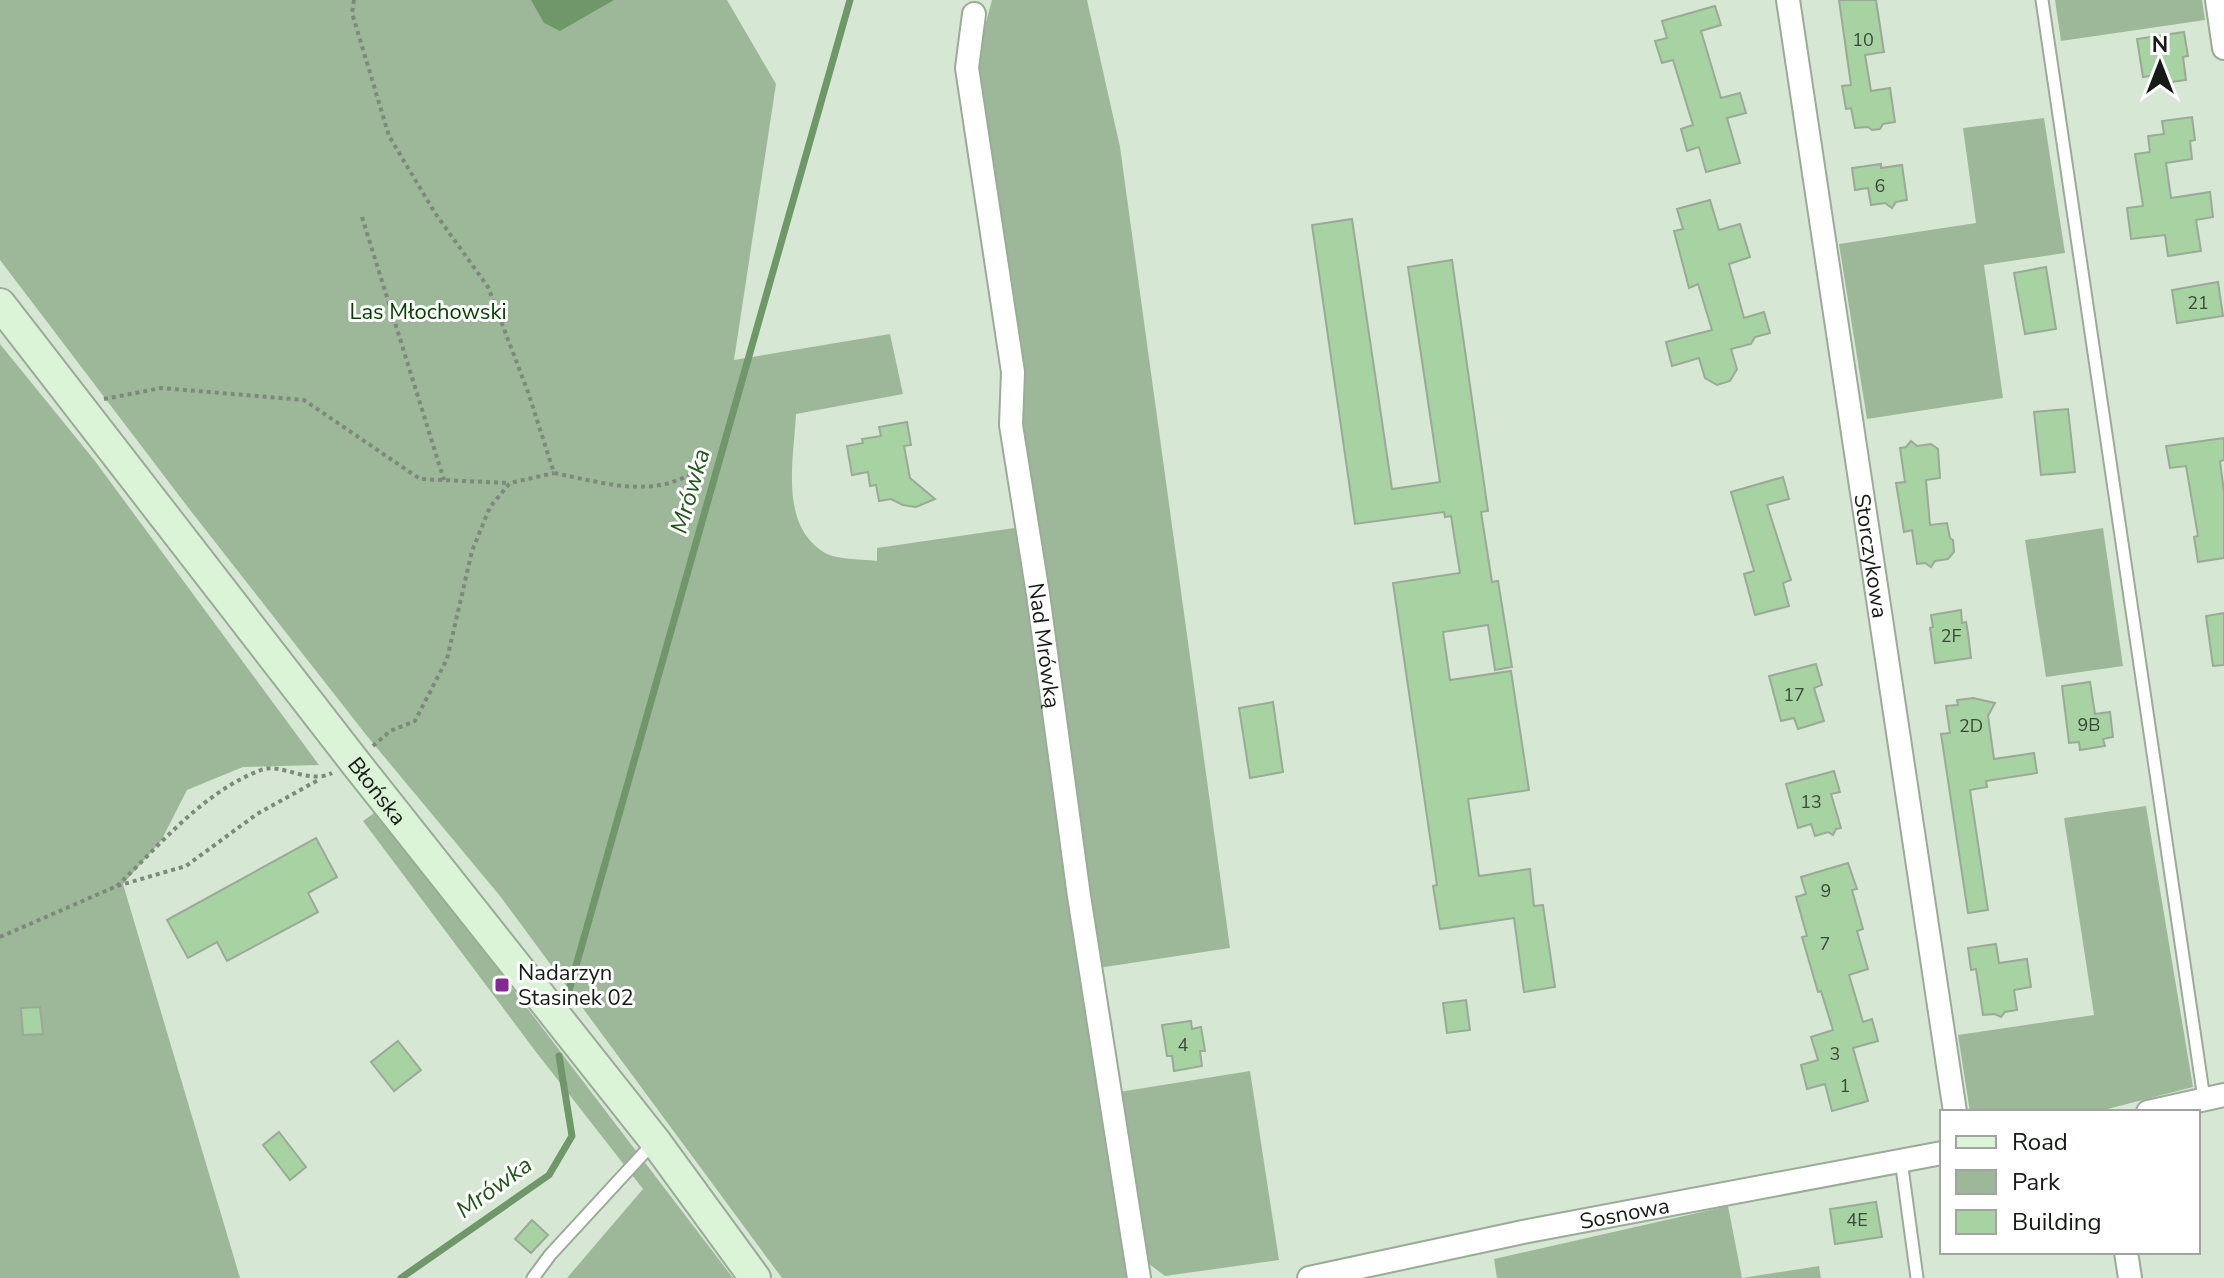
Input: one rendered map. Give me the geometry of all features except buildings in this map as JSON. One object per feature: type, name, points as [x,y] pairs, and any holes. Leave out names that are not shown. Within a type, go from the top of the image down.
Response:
[{"type":"main road","name":"Błońska","points":[[0,304],[354,761],[655,1141],[755,1278]]},
{"type":"street","name":"Storczykowa","points":[[1788,0],[1955,1110]]},
{"type":"street","points":[[2217,0],[2224,48]]},
{"type":"street","name":"Nad Mrówką","points":[[974,14],[967,68],[1013,372],[1011,425],[1040,607],[1081,911],[1139,1278]]},
{"type":"street","points":[[2157,1110],[2214,1097]]},
{"type":"street","name":"Sosnowa","points":[[1309,1278],[1523,1232],[1940,1153]]},
{"type":"street","points":[[2126,1254],[2130,1278]]},
{"type":"lane","points":[[2042,0],[2214,1097]]},
{"type":"lane","points":[[533,1278],[550,1255],[655,1141]]},
{"type":"lane","points":[[1901,1160],[1917,1278]]},
{"type":"path","points":[[354,0],[352,13],[389,136],[435,213],[488,287],[528,392],[554,473]]},
{"type":"path","points":[[362,217],[444,480]]},
{"type":"path","points":[[78,403],[161,388],[304,400],[420,479],[510,483],[554,473],[633,489],[666,484],[694,472],[710,470]]},
{"type":"path","points":[[0,937],[117,886],[186,866],[257,814],[354,761],[390,731],[415,721],[447,659],[472,551],[490,507],[510,483]]},
{"type":"path","points":[[117,886],[207,800],[264,768],[322,778]]},
{"type":"green space","name":"Las Młochowski","points":[[0,0],[727,0],[776,84],[734,360],[890,334],[903,394],[796,414],[792,491],[801,527],[812,542],[827,554],[877,561],[877,548],[1022,527],[1131,1278],[782,1278],[500,896],[367,736],[0,260]]},
{"type":"green space","points":[[992,0],[1087,0],[1120,147],[1230,948],[1098,968],[1032,526],[1015,310],[974,67]]},
{"type":"green space","points":[[2055,0],[2202,0],[2205,20],[2061,41]]},
{"type":"green space","points":[[2044,118],[2065,253],[1984,265],[2003,398],[1867,419],[1839,244],[1976,223],[1963,128]]},
{"type":"green space","points":[[0,344],[95,461],[319,765],[243,767],[187,790],[161,841],[123,884],[240,1278],[0,1278]]},
{"type":"green space","points":[[2103,528],[2123,666],[2046,677],[2025,540]]},
{"type":"green space","points":[[2146,806],[2193,1087],[2104,1110],[1970,1110],[1958,1035],[2094,1015],[2064,818]]},
{"type":"green space","points":[[377,811],[733,1278],[567,1278],[643,1189],[363,821]]},
{"type":"green space","points":[[1250,1071],[1279,1260],[1165,1276],[1145,1261],[1119,1092]]},
{"type":"green space","points":[[1728,1206],[1742,1278],[1497,1278],[1494,1259]]},
{"type":"green space","points":[[1819,1266],[1821,1278],[1742,1278]]},
{"type":"shaded area","points":[[531,0],[614,0],[560,31],[544,23]]},
{"type":"waterway","name":"Mrówka","points":[[568,994],[850,0]]},
{"type":"waterway","name":"Mrówka","points":[[401,1278],[549,1175],[572,1136],[559,1056]]},
{"type":"place","name":"Nadarzyn Stasinek 02","points":[[502,985]]}]
